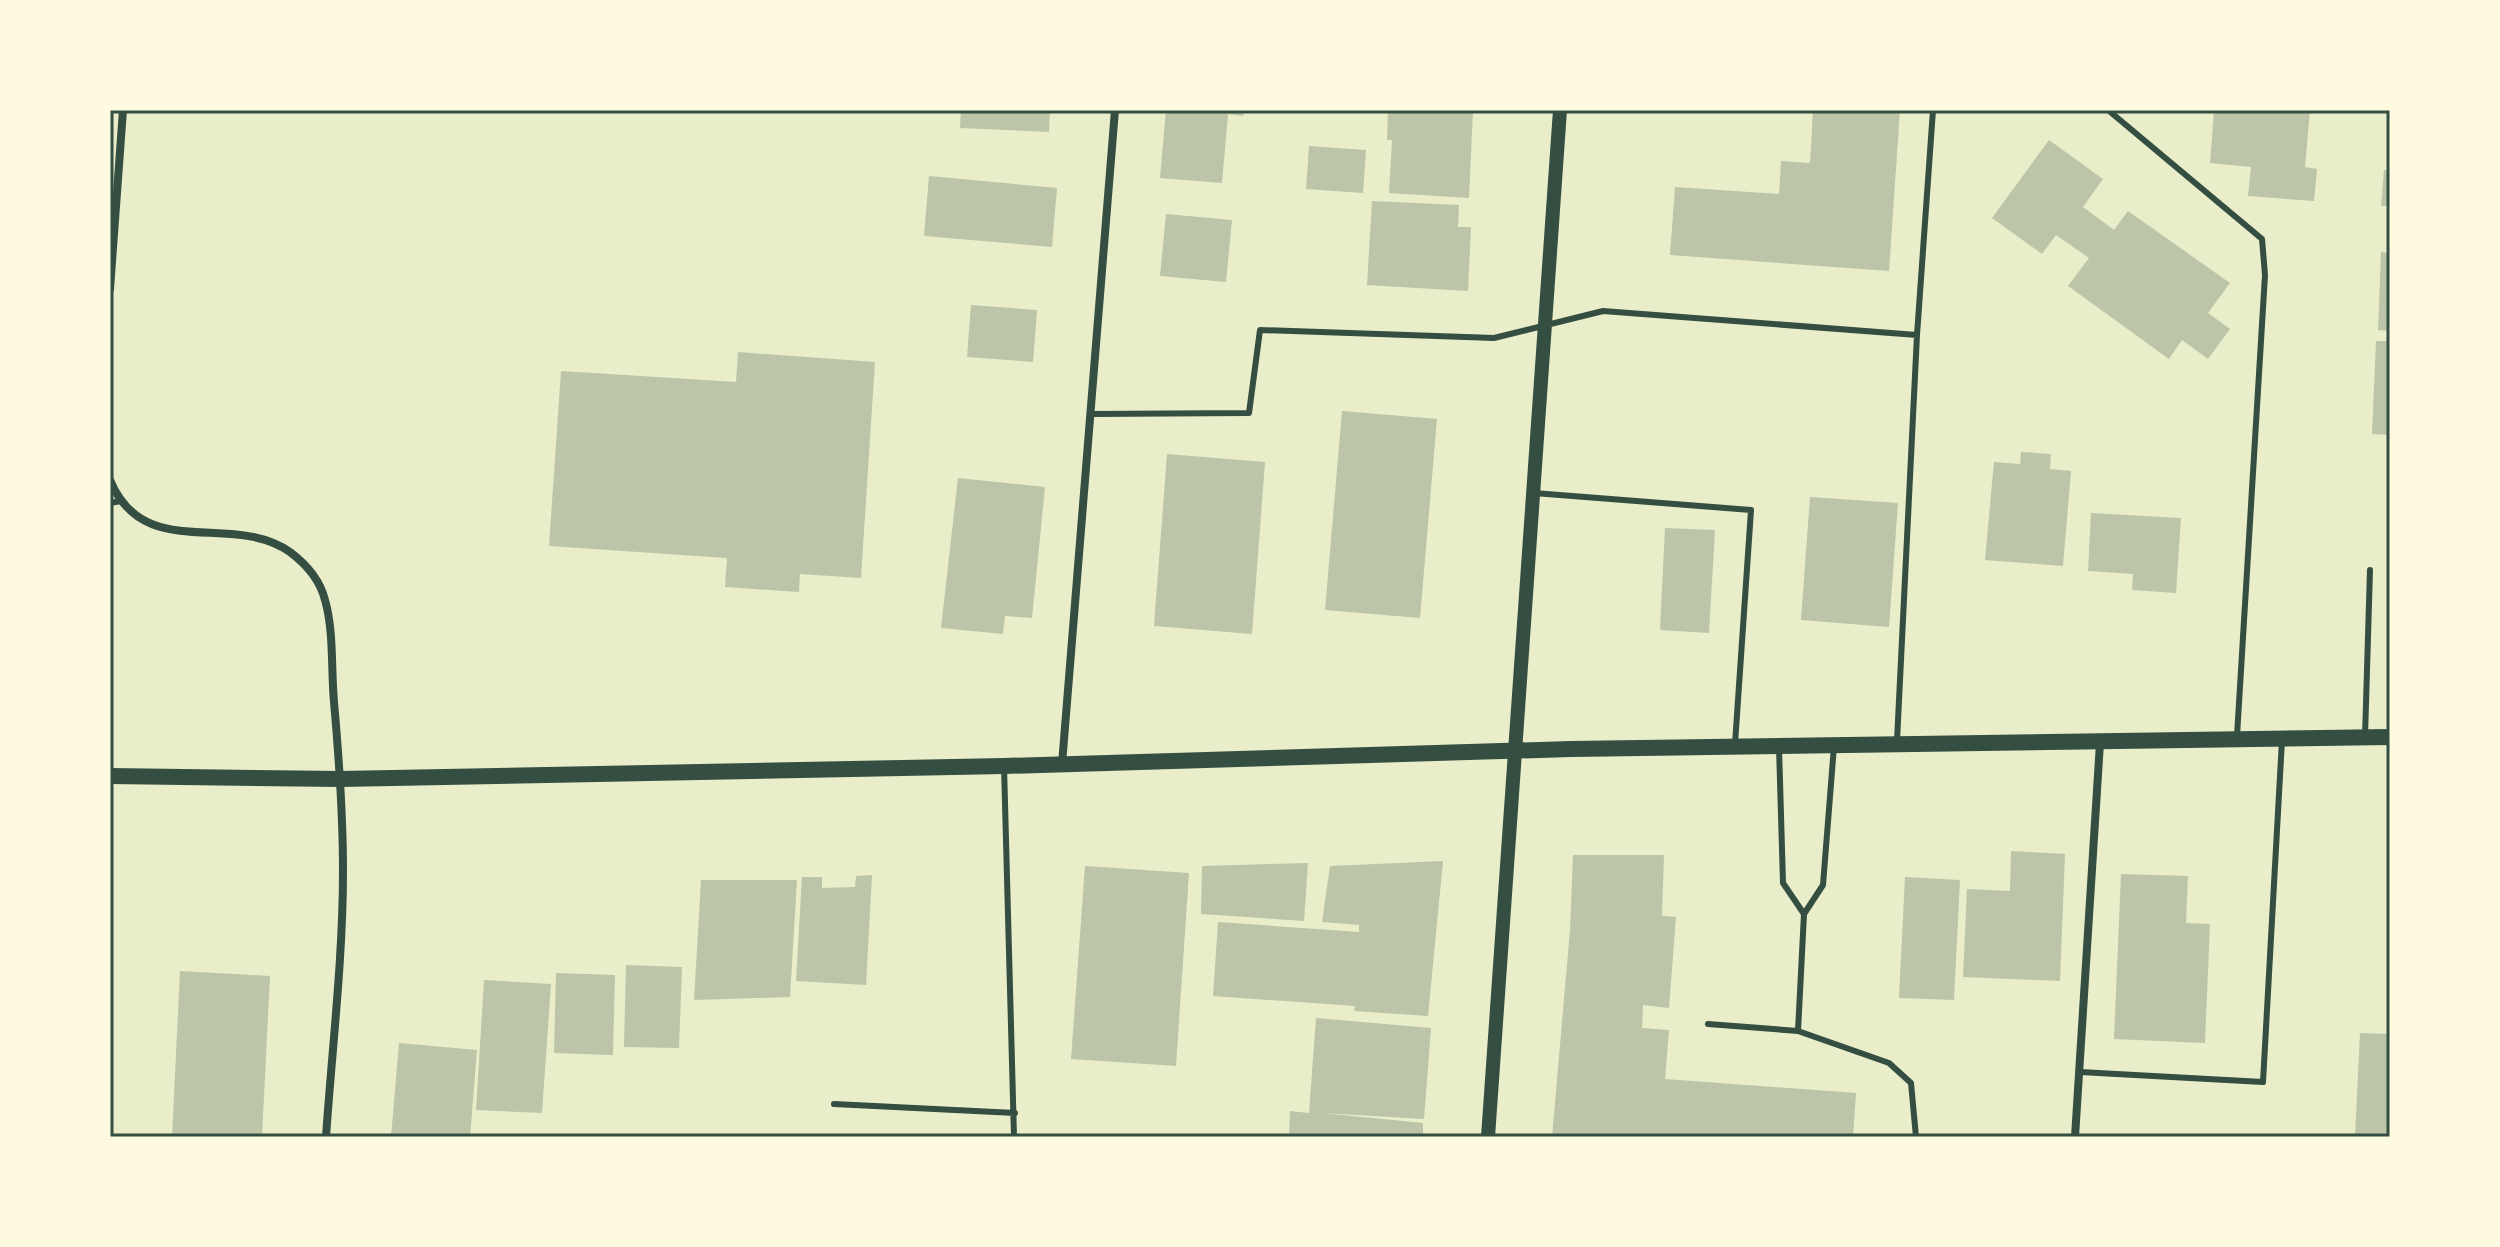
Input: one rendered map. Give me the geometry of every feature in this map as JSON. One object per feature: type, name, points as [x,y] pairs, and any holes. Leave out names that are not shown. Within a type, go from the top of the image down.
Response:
[{"type":"main road","points":[[110,776],[340,779],[1062,765],[1514,752],[2390,737]]},
{"type":"street","points":[[110,289],[123,110]]},
{"type":"street","points":[[1062,765],[1115,110]]},
{"type":"street","points":[[1488,1137],[1560,110]]},
{"type":"street","points":[[110,480],[121,501],[140,521],[155,527],[272,543],[288,550],[307,567],[326,602],[340,779],[343,874],[326,1137]]},
{"type":"street","points":[[2075,1137],[2100,743]]},
{"type":"lane","points":[[1897,745],[1917,335],[1933,110]]},
{"type":"lane","points":[[2108,110],[2262,239],[2265,275],[2237,740]]},
{"type":"lane","points":[[1091,414],[1249,413],[1260,330],[1494,338],[1603,311],[1917,335]]},
{"type":"lane","points":[[1533,492],[1751,510],[1735,748]]},
{"type":"lane","points":[[110,503],[121,501]]},
{"type":"lane","points":[[2365,737],[2370,570]]},
{"type":"lane","points":[[2080,1072],[2263,1082],[2282,740]]},
{"type":"lane","points":[[1798,1031],[1804,914],[1823,885],[1834,746]]},
{"type":"lane","points":[[1779,747],[1783,883],[1804,914]]},
{"type":"lane","points":[[1004,766],[1014,1137]]},
{"type":"lane","points":[[1708,1024],[1798,1031],[1889,1063],[1911,1083],[1916,1137]]},
{"type":"lane","points":[[834,1104],[1015,1113]]},
{"type":"building","points":[[961,110],[1050,110],[1049,132],[960,128]]},
{"type":"building","points":[[1166,110],[1244,110],[1243,116],[1228,114],[1222,183],[1160,178]]},
{"type":"building","points":[[1388,110],[1473,110],[1469,198],[1389,193],[1392,140],[1387,140]]},
{"type":"building","points":[[1813,110],[1900,110],[1889,271],[1670,255],[1675,187],[1779,194],[1781,161],[1810,163]]},
{"type":"building","points":[[2214,110],[2310,110],[2305,167],[2317,169],[2314,201],[2248,196],[2251,167],[2210,163]]},
{"type":"building","points":[[2049,140],[2103,179],[2083,207],[2114,230],[2128,211],[2230,283],[2208,313],[2230,329],[2208,359],[2182,340],[2169,359],[2068,286],[2089,258],[2056,235],[2042,254],[1992,218]]},
{"type":"building","points":[[1309,146],[1366,150],[1363,193],[1306,189]]},
{"type":"building","points":[[2384,170],[2390,171],[2390,206],[2381,206]]},
{"type":"building","points":[[929,176],[1057,188],[1052,247],[924,236]]},
{"type":"building","points":[[1372,201],[1459,205],[1458,227],[1471,227],[1468,291],[1367,285]]},
{"type":"building","points":[[1166,214],[1232,220],[1226,282],[1160,276]]},
{"type":"building","points":[[2381,252],[2390,253],[2390,331],[2378,330]]},
{"type":"building","points":[[971,305],[1037,310],[1033,362],[967,357]]},
{"type":"building","points":[[2376,341],[2390,341],[2390,435],[2372,434]]},
{"type":"building","points":[[738,352],[875,362],[861,578],[800,574],[799,592],[725,587],[727,558],[549,546],[561,371],[736,382]]},
{"type":"building","points":[[1342,411],[1437,419],[1420,618],[1325,610]]},
{"type":"building","points":[[2021,452],[2051,454],[2050,469],[2071,471],[2063,566],[1985,560],[1994,462],[2020,464]]},
{"type":"building","points":[[1167,454],[1265,462],[1252,634],[1154,626]]},
{"type":"building","points":[[958,478],[1045,487],[1032,618],[1005,616],[1003,634],[941,628]]},
{"type":"building","points":[[1810,497],[1898,503],[1889,627],[1801,620]]},
{"type":"building","points":[[2091,513],[2181,518],[2176,593],[2132,590],[2133,574],[2088,571]]},
{"type":"building","points":[[1665,528],[1715,530],[1709,633],[1660,630]]},
{"type":"building","points":[[2011,851],[2065,854],[2060,981],[1963,977],[1967,889],[2010,891]]},
{"type":"building","points":[[1573,855],[1664,855],[1662,916],[1676,917],[1669,1008],[1643,1005],[1642,1028],[1669,1030],[1665,1079],[1856,1093],[1853,1137],[1552,1137],[1570,930]]},
{"type":"building","points":[[1443,861],[1428,1016],[1354,1011],[1355,1006],[1213,996],[1218,922],[1359,932],[1359,925],[1322,922],[1330,866]]},
{"type":"building","points":[[1308,863],[1304,921],[1201,914],[1202,866]]},
{"type":"building","points":[[1085,866],[1189,873],[1176,1066],[1071,1059]]},
{"type":"building","points":[[2121,874],[2188,876],[2186,923],[2210,924],[2205,1043],[2114,1039]]},
{"type":"building","points":[[872,875],[866,985],[796,981],[802,877],[822,877],[822,888],[855,887],[856,876]]},
{"type":"building","points":[[1905,877],[1960,880],[1954,1000],[1899,998]]},
{"type":"building","points":[[701,880],[797,880],[790,997],[694,1000]]},
{"type":"building","points":[[626,965],[682,967],[679,1048],[624,1047]]},
{"type":"building","points":[[180,971],[270,976],[262,1137],[172,1137]]},
{"type":"building","points":[[556,973],[615,975],[613,1055],[554,1053]]},
{"type":"building","points":[[484,980],[551,984],[542,1113],[476,1110]]},
{"type":"building","points":[[1316,1018],[1431,1028],[1424,1119],[1322,1113],[1423,1123],[1423,1137],[1289,1137],[1290,1111],[1309,1113]]},
{"type":"building","points":[[2360,1033],[2390,1034],[2390,1137],[2355,1137]]},
{"type":"building","points":[[399,1043],[477,1050],[470,1137],[391,1137]]}]
